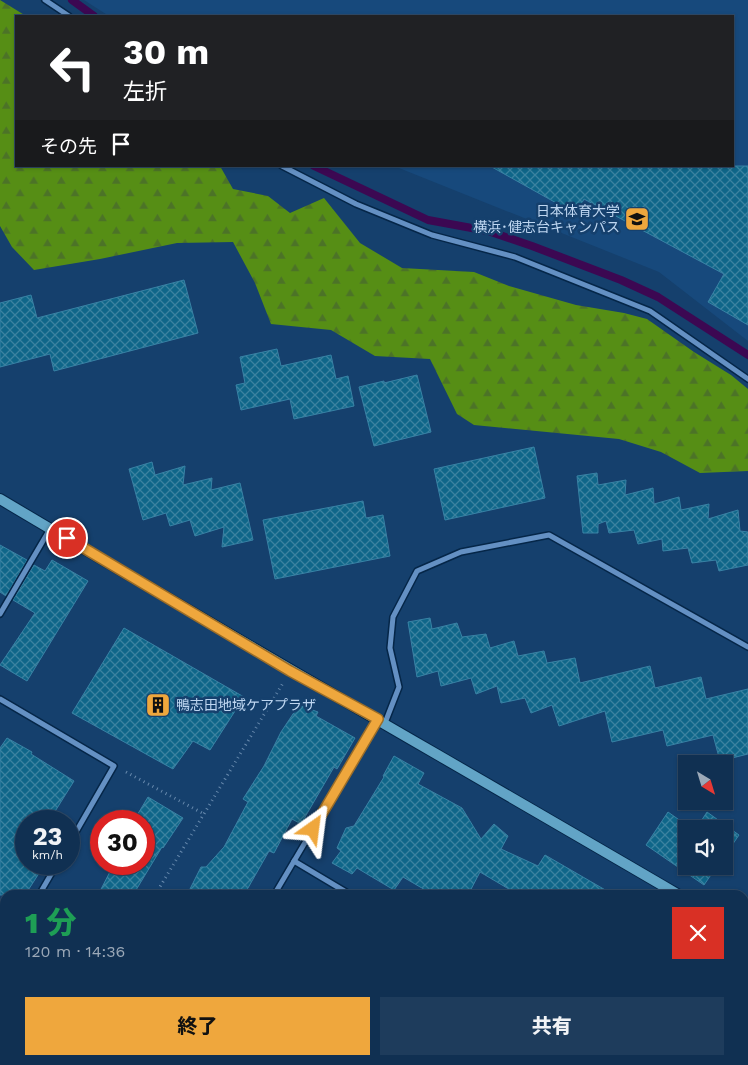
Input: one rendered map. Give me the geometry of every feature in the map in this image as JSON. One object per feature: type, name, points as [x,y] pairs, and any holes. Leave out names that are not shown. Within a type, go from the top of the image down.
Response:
[{"type":"street","points":[[46,0],[68,15]]},
{"type":"street","points":[[284,167],[356,204],[432,236],[515,257],[650,311],[748,379]]},
{"type":"street","points":[[0,499],[239,639],[290,671],[382,721],[670,890]]},
{"type":"street","points":[[0,614],[50,528]]},
{"type":"street","points":[[277,890],[382,721],[400,687],[390,648],[393,617],[417,571],[461,552],[549,535],[748,647]]},
{"type":"street","points":[[0,699],[114,766],[80,825]]},
{"type":"street","points":[[294,861],[342,890]]},
{"type":"street","points":[[42,890],[51,875]]},
{"type":"path","points":[[158,890],[290,671]]},
{"type":"path","points":[[114,766],[204,814]]},
{"type":"shaded area","name":"日本体育大学 横浜･健志台キャンパス","points":[[84,0],[748,0],[748,341],[659,272],[396,167],[734,167],[734,15],[107,15]]},
{"type":"green space","points":[[0,0],[24,15],[15,15],[15,167],[221,167],[233,189],[268,196],[290,213],[324,198],[360,243],[402,268],[474,272],[509,286],[576,305],[647,319],[731,375],[748,389],[748,471],[700,473],[661,452],[619,439],[474,425],[457,414],[430,359],[375,356],[331,330],[271,324],[255,283],[233,242],[177,243],[34,270],[12,247],[0,226]]},
{"type":"building","points":[[748,166],[748,325],[708,302],[724,274],[584,199],[576,214],[492,167]]},
{"type":"building","points":[[184,280],[198,333],[54,371],[50,354],[0,367],[0,303],[31,295],[37,318]]},
{"type":"building","points":[[277,349],[281,366],[331,355],[336,379],[348,376],[354,406],[294,419],[290,399],[241,410],[236,385],[245,383],[240,357]]},
{"type":"building","points":[[417,375],[431,432],[374,446],[359,387]]},
{"type":"building","points":[[534,447],[545,498],[445,520],[434,469]]},
{"type":"building","points":[[152,462],[155,475],[185,466],[183,485],[212,478],[211,490],[240,483],[253,540],[222,547],[224,527],[195,536],[190,520],[170,526],[166,513],[143,520],[129,469]]},
{"type":"building","points":[[597,473],[598,485],[626,480],[625,495],[653,488],[654,504],[679,497],[681,510],[709,504],[708,519],[738,510],[740,531],[748,532],[748,565],[719,571],[716,560],[692,563],[688,548],[663,551],[662,539],[638,544],[634,530],[609,533],[606,521],[598,524],[598,533],[583,533],[577,476]]},
{"type":"building","points":[[363,501],[366,518],[383,515],[390,556],[275,579],[263,520]]},
{"type":"building","points":[[0,545],[27,560],[6,596],[0,592]]},
{"type":"building","points":[[52,560],[88,581],[27,681],[0,665],[35,613],[13,600],[34,565],[45,571]]},
{"type":"building","points":[[430,618],[432,629],[457,623],[462,637],[486,634],[490,648],[514,641],[518,656],[544,651],[547,663],[575,658],[580,683],[650,666],[655,688],[701,677],[706,699],[748,689],[748,754],[733,758],[733,755],[718,755],[713,735],[667,746],[663,730],[612,742],[605,711],[559,726],[552,705],[531,713],[525,698],[501,703],[497,686],[476,694],[471,678],[441,686],[438,671],[417,677],[408,622]]},
{"type":"building","name":"鴨志田地域ケアプラザ","points":[[124,628],[244,697],[210,750],[193,741],[173,769],[72,713]]},
{"type":"building","points":[[299,705],[318,712],[316,716],[355,738],[337,769],[334,767],[301,824],[292,819],[274,853],[269,851],[247,890],[190,890],[201,867],[206,867],[224,847],[248,802],[243,799],[264,766],[281,732]]},
{"type":"building","points":[[7,738],[32,752],[31,754],[74,781],[56,810],[15,810],[15,875],[38,875],[28,890],[0,890],[0,748]]},
{"type":"building","points":[[394,756],[424,773],[418,784],[462,808],[481,839],[494,824],[508,836],[501,849],[538,866],[545,855],[605,890],[511,890],[480,872],[471,890],[425,890],[403,877],[394,890],[357,868],[352,874],[332,863],[341,851],[337,848],[346,828],[354,826]]},
{"type":"building","points":[[148,797],[183,818],[155,859],[155,810],[140,810]]},
{"type":"building","points":[[668,812],[679,820],[678,867],[646,845]]},
{"type":"building","points":[[707,812],[718,820],[702,820]]},
{"type":"building","points":[[733,831],[739,835],[733,844]]},
{"type":"building","points":[[108,875],[145,875],[136,890],[101,890]]},
{"type":"building","points":[[690,875],[711,875],[704,885]]},
{"type":"waterway","points":[[72,0],[93,15]]},
{"type":"waterway","points":[[316,167],[428,220],[488,231],[621,280],[658,297],[748,355]]},
{"type":"place","name":"日本体育大学 横浜･健志台キャンパス","points":[[637,219]]},
{"type":"place","name":"鴨志田地域ケアプラザ","points":[[158,705]]},
{"type":"route","points":[[67,538],[290,671],[378,719],[313,829]]}]
